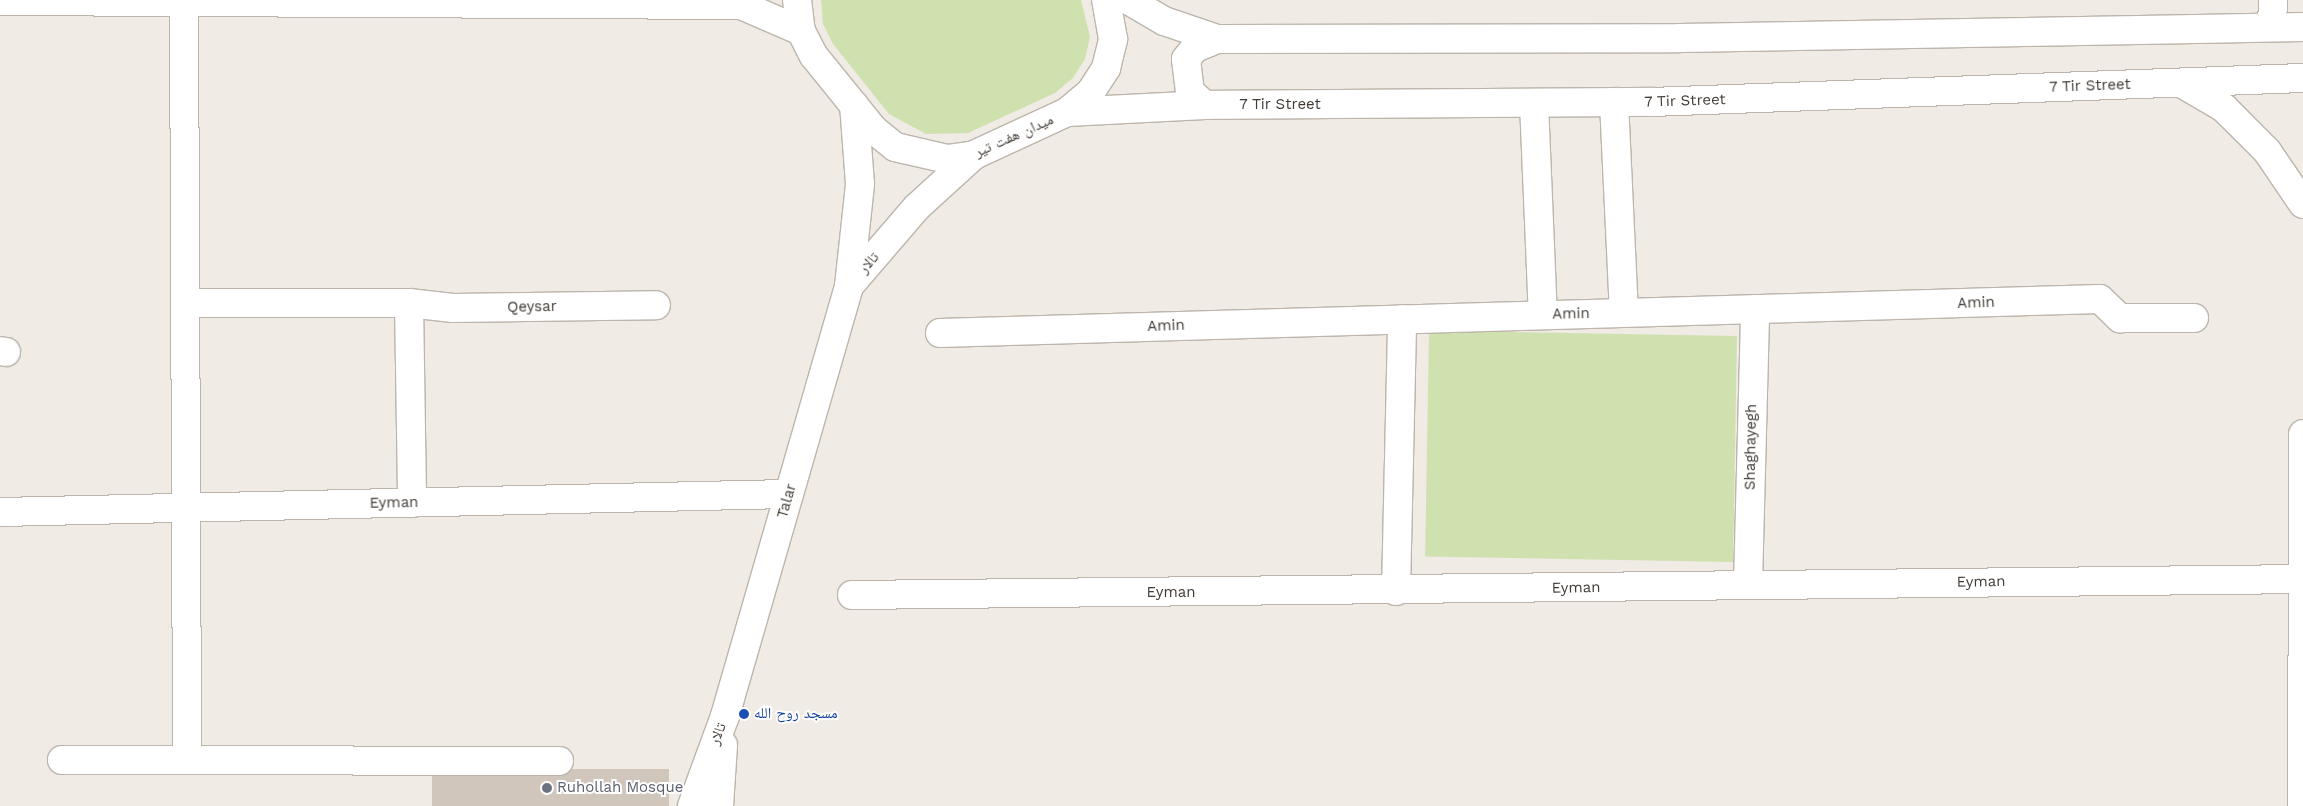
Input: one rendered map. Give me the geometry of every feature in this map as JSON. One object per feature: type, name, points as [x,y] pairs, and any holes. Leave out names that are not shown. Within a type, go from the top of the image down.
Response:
[{"type":"street","name":"میدان هفت تیر","points":[[798,0],[801,31],[814,56],[874,130],[895,147],[948,159],[974,155],[1067,112],[1090,93],[1106,68],[1113,38],[1106,0]]},
{"type":"street","points":[[1128,0],[1164,21],[1218,39],[1680,38],[2303,26]]},
{"type":"street","points":[[2272,27],[2273,0]]},
{"type":"street","points":[[0,1],[743,3],[801,31]]},
{"type":"street","points":[[184,1],[188,508],[187,760]]},
{"type":"street","points":[[1205,105],[1190,92],[1186,59],[1195,48],[1218,39]]},
{"type":"street","name":"7 Tir Street","points":[[1067,112],[1205,105],[1614,102],[2303,78]]},
{"type":"street","points":[[2181,83],[2224,108],[2267,151],[2303,204]]},
{"type":"street","points":[[1614,102],[1624,313]]},
{"type":"street","points":[[1534,103],[1543,315]]},
{"type":"street","name":"تالار","points":[[849,286],[860,184],[854,105]]},
{"type":"street","name":"تالار","points":[[849,286],[917,208],[974,155]]},
{"type":"street","name":"Talar","points":[[725,716],[849,286]]},
{"type":"street","name":"Amin","points":[[940,334],[2100,299],[2120,318],[2194,318]]},
{"type":"street","name":"Qeysar","points":[[186,303],[409,303],[453,308],[656,305]]},
{"type":"street","points":[[409,303],[412,503]]},
{"type":"street","name":"Shaghayegh","points":[[1748,584],[1755,309]]},
{"type":"street","points":[[1396,591],[1402,319]]},
{"type":"street","points":[[2302,806],[2301,579],[2303,434]]},
{"type":"street","name":"Eyman","points":[[0,512],[789,494]]},
{"type":"street","name":"Eyman","points":[[852,595],[1396,591],[1748,584],[2301,579]]},
{"type":"street","name":"تالار","points":[[692,806],[725,716]]},
{"type":"street","name":"تالار","points":[[719,806],[725,716]]},
{"type":"street","points":[[62,760],[559,761]]},
{"type":"green space","points":[[821,0],[1081,0],[1090,37],[1085,59],[1073,78],[1055,93],[968,133],[926,134],[889,114],[833,44],[823,24]]},
{"type":"green space","points":[[1429,331],[1737,336],[1733,562],[1425,557]]},
{"type":"building","name":"Ruhollah Mosque","points":[[432,769],[669,769],[669,806],[432,806]]},
{"type":"place","name":"مسجد روح الله","points":[[744,714]]},
{"type":"place","name":"Ruhollah Mosque","points":[[547,788]]}]
